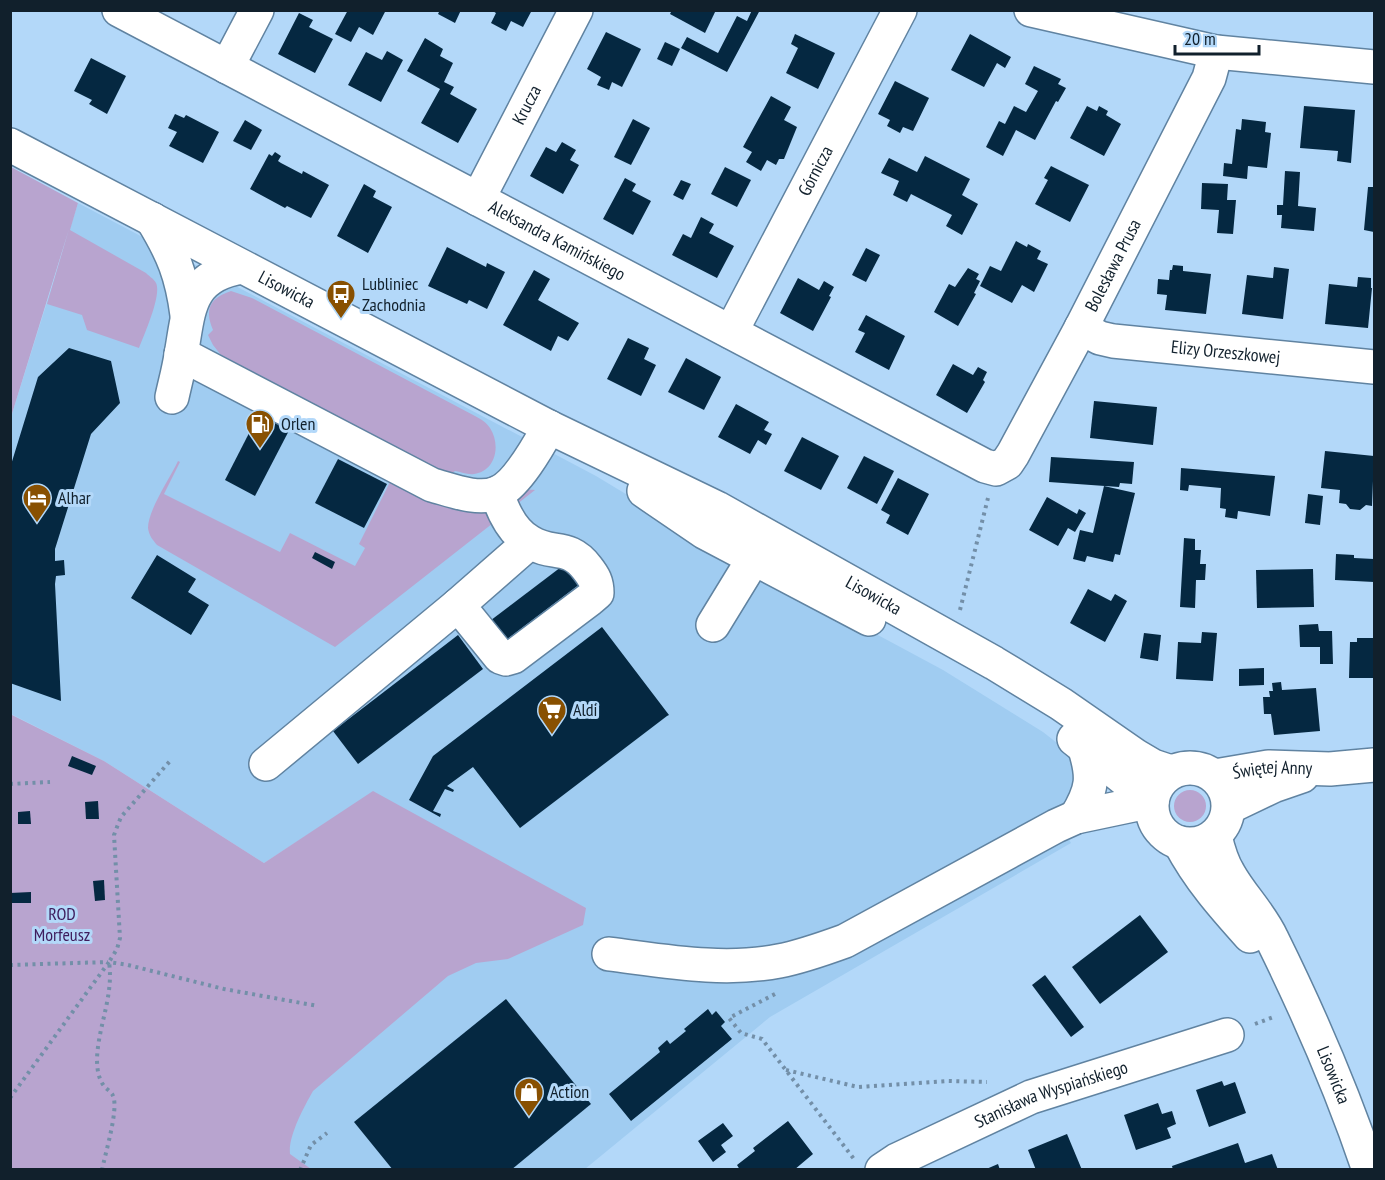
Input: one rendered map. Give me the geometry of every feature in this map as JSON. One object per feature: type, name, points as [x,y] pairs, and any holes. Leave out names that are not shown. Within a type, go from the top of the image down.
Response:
[{"type":"street","name":"Aleksandra Kamińskiego","points":[[119,10],[985,466],[996,469]]},
{"type":"street","points":[[227,67],[257,10]]},
{"type":"street","name":"Krucza","points":[[478,199],[576,10]]},
{"type":"street","name":"Górnicza","points":[[731,332],[900,10]]},
{"type":"street","points":[[1031,10],[1216,52],[1374,67]]},
{"type":"street","name":"Bolesława Prusa","points":[[996,469],[1007,463],[1013,454],[1081,328],[1209,78],[1216,52]]},
{"type":"street","name":"Lisowicka","points":[[10,145],[556,431],[717,508],[994,663],[1061,704],[1136,756],[1154,766],[1172,772]]},
{"type":"street","points":[[152,219],[166,242],[179,274],[187,315],[182,354],[172,397]]},
{"type":"street","points":[[187,315],[196,294],[208,280],[224,270],[242,267]]},
{"type":"street","name":"Elizy Orzeszkowej","points":[[1081,328],[1100,338],[1113,341],[1374,367]]},
{"type":"street","points":[[182,354],[432,485],[472,495],[497,493],[506,487],[556,431]]},
{"type":"street","name":"Lisowicka","points":[[556,431],[704,532],[981,679],[1029,707],[1084,746],[1163,823],[1208,888],[1293,985]]},
{"type":"street","points":[[458,605],[500,657],[506,659],[513,657],[597,593],[597,584],[593,577],[574,554],[530,542],[509,522],[502,510],[497,493]]},
{"type":"street","points":[[740,521],[752,545],[754,558]]},
{"type":"street","points":[[266,764],[458,605],[530,542]]},
{"type":"street","points":[[713,625],[754,558],[775,550],[799,555]]},
{"type":"street","points":[[1076,818],[1087,799],[1092,782],[1091,767],[1084,746]]},
{"type":"street","name":"Świętej Anny","points":[[1215,776],[1268,767],[1330,769],[1374,765]]},
{"type":"street","points":[[609,954],[724,966],[778,962],[845,941],[1049,830],[1076,818],[1114,810],[1163,823],[1199,844],[1222,822],[1228,796],[1215,776],[1205,770],[1182,768],[1172,772],[1158,784],[1163,823]]},
{"type":"street","name":"Świętej Anny","points":[[1222,822],[1273,786],[1330,769]]},
{"type":"street","name":"Lisowicka","points":[[1222,822],[1219,851],[1228,873],[1271,936],[1320,1043],[1369,1170]]},
{"type":"street","name":"Stanisława Wyspiańskiego","points":[[868,1165],[897,1160],[1031,1097],[1227,1035]]},
{"type":"path","points":[[958,618],[996,469]]},
{"type":"path","points":[[10,1098],[117,949],[120,938],[114,835],[121,817],[170,761]]},
{"type":"path","points":[[10,784],[50,783]]},
{"type":"path","points":[[102,1170],[115,1112],[113,1096],[103,1085],[97,1063],[98,1046],[110,993],[109,962]]},
{"type":"path","points":[[10,965],[109,962],[224,989],[318,1006]]},
{"type":"path","points":[[729,1018],[741,1033],[762,1038],[786,1070],[868,1165]]},
{"type":"path","points":[[786,1070],[858,1087],[947,1081],[993,1083]]},
{"type":"path","points":[[300,1170],[311,1145],[327,1133]]},
{"type":"shaded area","points":[[78,203],[596,476],[712,546],[943,670],[1043,732],[1071,754],[1077,798],[1054,813],[1071,843],[770,1017],[585,1169],[300,1169],[253,1123],[372,793],[264,863],[104,761],[11,714],[11,417]]},
{"type":"green space","points":[[11,167],[78,203],[70,230],[146,273],[155,282],[157,296],[139,348],[87,330],[82,315],[47,304],[69,229],[11,417]]},
{"type":"green space","points":[[231,291],[252,298],[482,420],[490,428],[495,442],[496,449],[492,463],[481,472],[467,474],[455,471],[449,475],[221,355],[208,335],[213,330],[209,310],[218,297]]},
{"type":"green space","points":[[178,461],[180,462],[164,494],[280,552],[290,533],[355,566],[365,548],[359,544],[391,480],[437,503],[463,512],[485,510],[515,493],[535,490],[335,647],[157,545],[151,538],[148,528],[155,503]]},
{"type":"green space","name":"ROD Morfeusz","points":[[10,714],[104,761],[264,863],[373,791],[586,908],[583,925],[508,959],[476,963],[448,976],[313,1091],[297,1122],[290,1147],[290,1154],[311,1169],[11,1169]]},
{"type":"green space","points":[[1190,790],[1201,795],[1206,806],[1201,817],[1190,822],[1179,817],[1174,806],[1179,795]]},
{"type":"building","points":[[348,10],[386,10],[373,35],[359,27],[351,42],[335,34]]},
{"type":"building","points":[[440,10],[461,10],[455,23],[438,14]]},
{"type":"building","points":[[491,10],[532,10],[523,27],[511,21],[506,31],[491,23],[496,13]]},
{"type":"building","points":[[672,10],[716,10],[705,33],[670,14]]},
{"type":"building","points":[[752,10],[760,10],[727,72],[681,48],[687,37],[718,53],[737,16],[747,21]]},
{"type":"building","points":[[299,13],[313,20],[309,27],[333,39],[315,73],[278,54]]},
{"type":"building","points":[[606,32],[641,49],[622,87],[612,82],[609,90],[597,85],[601,77],[587,69]]},
{"type":"building","points":[[795,34],[835,53],[818,89],[786,73],[798,48],[791,44]]},
{"type":"building","points":[[970,34],[1011,57],[1005,68],[997,63],[984,87],[951,70]]},
{"type":"building","points":[[425,38],[443,49],[440,56],[453,63],[444,82],[454,87],[450,94],[477,109],[458,143],[421,123],[440,89],[407,71]]},
{"type":"building","points":[[665,42],[680,49],[672,66],[657,59]]},
{"type":"building","points":[[387,51],[403,60],[381,102],[348,85],[366,52],[382,60]]},
{"type":"building","points":[[91,58],[126,76],[107,114],[89,104],[92,100],[74,91]]},
{"type":"building","points":[[1034,66],[1061,79],[1058,84],[1066,88],[1058,102],[1056,101],[1035,140],[1016,130],[1003,156],[986,147],[999,121],[1005,124],[1014,106],[1026,112],[1038,91],[1025,84]]},
{"type":"building","points":[[895,81],[929,98],[913,131],[903,127],[900,133],[887,126],[890,120],[878,114]]},
{"type":"building","points":[[771,96],[791,107],[784,120],[797,127],[784,159],[779,159],[776,165],[767,160],[761,171],[746,162],[752,152],[743,147]]},
{"type":"building","points":[[1087,106],[1097,111],[1099,106],[1108,111],[1106,115],[1121,124],[1104,156],[1070,138]]},
{"type":"building","points":[[1304,106],[1355,110],[1351,163],[1337,161],[1338,151],[1300,148]]},
{"type":"building","points":[[175,114],[184,118],[186,115],[219,132],[203,163],[169,146],[177,132],[168,128]]},
{"type":"building","points":[[633,119],[650,128],[631,165],[614,157]]},
{"type":"building","points":[[1242,119],[1266,122],[1265,132],[1271,133],[1267,168],[1248,166],[1247,179],[1223,176],[1224,163],[1232,164],[1236,129],[1241,130]]},
{"type":"building","points":[[245,120],[262,130],[251,150],[233,141]]},
{"type":"building","points":[[562,142],[576,150],[570,160],[579,165],[563,194],[530,176],[546,147],[556,152]]},
{"type":"building","points":[[275,152],[281,156],[278,161],[281,163],[302,174],[303,171],[329,185],[311,218],[287,206],[285,208],[250,189],[269,154],[272,156]]},
{"type":"building","points":[[925,156],[970,179],[962,195],[978,204],[962,235],[946,226],[952,215],[911,194],[907,202],[893,195],[899,181],[881,173],[889,158],[917,172]]},
{"type":"building","points":[[1051,166],[1089,185],[1070,222],[1035,204],[1048,180],[1044,178]]},
{"type":"building","points":[[725,167],[751,180],[737,207],[711,194]]},
{"type":"building","points":[[1285,171],[1300,172],[1298,206],[1316,208],[1314,231],[1281,228],[1282,215],[1277,215],[1277,205],[1283,205]]},
{"type":"building","points":[[625,178],[636,184],[632,191],[651,201],[633,235],[603,219]]},
{"type":"building","points":[[681,180],[691,184],[683,200],[673,195]]},
{"type":"building","points":[[1202,183],[1228,184],[1227,200],[1236,200],[1233,234],[1217,233],[1219,210],[1201,209]]},
{"type":"building","points":[[364,184],[376,191],[373,197],[392,207],[368,253],[337,236]]},
{"type":"building","points":[[1368,187],[1374,187],[1374,232],[1364,230]]},
{"type":"building","points":[[701,217],[714,224],[709,233],[734,246],[717,278],[672,255],[683,234],[691,238]]},
{"type":"building","points":[[1016,241],[1041,251],[1037,259],[1048,264],[1034,292],[1022,285],[1012,303],[980,286],[990,266],[1001,271]]},
{"type":"building","points":[[447,247],[486,267],[487,263],[505,272],[487,309],[469,300],[467,304],[428,286]]},
{"type":"building","points":[[866,248],[880,255],[866,282],[852,275]]},
{"type":"building","points":[[1173,265],[1183,266],[1183,271],[1211,274],[1206,314],[1165,310],[1167,295],[1157,294],[1158,279],[1169,280]]},
{"type":"building","points":[[1274,267],[1289,269],[1283,319],[1242,314],[1247,275],[1273,278]]},
{"type":"building","points":[[968,268],[979,274],[976,279],[980,281],[974,293],[976,294],[958,326],[934,312],[949,284],[955,287]]},
{"type":"building","points":[[534,270],[550,279],[538,300],[579,323],[568,341],[558,336],[551,351],[503,325]]},
{"type":"building","points":[[1358,277],[1371,278],[1368,328],[1325,324],[1329,284],[1357,287]]},
{"type":"building","points":[[798,278],[819,290],[824,281],[834,287],[813,331],[780,313]]},
{"type":"building","points":[[866,315],[905,336],[889,370],[855,352],[865,333],[858,330]]},
{"type":"building","points":[[628,338],[649,348],[644,359],[656,365],[641,396],[607,379]]},
{"type":"building","name":"Alhar","points":[[69,348],[111,361],[120,403],[91,434],[55,549],[55,561],[64,560],[65,575],[56,576],[55,584],[61,701],[10,683],[10,468],[38,377]]},
{"type":"building","points":[[686,358],[721,377],[704,410],[668,392]]},
{"type":"building","points":[[953,364],[973,375],[978,367],[987,372],[983,380],[985,382],[967,413],[936,395]]},
{"type":"building","points":[[1094,401],[1157,407],[1153,445],[1090,438]]},
{"type":"building","name":"Orlen","points":[[264,404],[295,419],[255,496],[225,480]]},
{"type":"building","points":[[736,404],[769,422],[764,430],[772,434],[766,445],[758,440],[750,454],[718,437]]},
{"type":"building","points":[[802,437],[839,456],[821,490],[784,471]]},
{"type":"building","points":[[1325,451],[1374,456],[1372,506],[1366,505],[1360,510],[1350,509],[1346,504],[1339,503],[1340,490],[1321,488]]},
{"type":"building","points":[[864,456],[894,471],[877,504],[847,488]]},
{"type":"building","points":[[1051,457],[1134,462],[1132,484],[1120,483],[1119,487],[1049,482]]},
{"type":"building","points":[[338,459],[387,484],[364,528],[315,503]]},
{"type":"building","points":[[1181,468],[1275,476],[1270,516],[1238,511],[1237,519],[1225,517],[1226,509],[1220,508],[1221,488],[1189,485],[1188,491],[1180,490]]},
{"type":"building","points":[[898,478],[929,494],[908,535],[886,523],[890,515],[881,510]]},
{"type":"building","points":[[1104,486],[1135,493],[1120,555],[1115,554],[1113,562],[1087,556],[1085,562],[1073,559],[1080,530],[1093,533]]},
{"type":"building","points":[[1308,494],[1323,496],[1320,525],[1305,523]]},
{"type":"building","points":[[1047,497],[1077,514],[1079,509],[1086,513],[1075,532],[1068,528],[1058,546],[1029,530]]},
{"type":"building","points":[[1184,538],[1195,539],[1195,550],[1201,550],[1200,564],[1206,564],[1205,580],[1196,580],[1195,608],[1180,607]]},
{"type":"building","points":[[315,552],[335,562],[332,569],[312,558]]},
{"type":"building","points":[[1336,554],[1374,559],[1374,582],[1335,580]]},
{"type":"building","points":[[157,555],[196,579],[188,592],[209,605],[191,635],[131,598]]},
{"type":"building","points":[[565,564],[580,584],[489,653],[474,633]]},
{"type":"building","points":[[1313,569],[1314,607],[1257,608],[1256,570]]},
{"type":"building","points":[[1088,589],[1111,601],[1115,594],[1127,601],[1105,642],[1070,623]]},
{"type":"building","points":[[1318,624],[1319,631],[1332,631],[1333,664],[1320,664],[1320,647],[1300,647],[1299,625]]},
{"type":"building","name":"Aldi","points":[[602,627],[669,715],[520,828],[473,767],[447,786],[454,790],[453,792],[445,789],[433,811],[441,814],[440,817],[409,800],[433,756]]},
{"type":"building","points":[[1202,632],[1217,633],[1213,681],[1176,679],[1178,642],[1201,643]]},
{"type":"building","points":[[1144,633],[1161,635],[1158,661],[1140,658]]},
{"type":"building","points":[[458,635],[483,669],[358,764],[333,731]]},
{"type":"building","points":[[1357,638],[1374,638],[1374,678],[1349,678],[1350,642],[1357,642]]},
{"type":"building","points":[[1264,668],[1264,685],[1239,686],[1239,669]]},
{"type":"building","points":[[1281,682],[1282,690],[1316,688],[1320,731],[1274,735],[1271,714],[1264,714],[1263,697],[1270,697],[1269,691],[1273,691],[1272,683]]},
{"type":"building","points":[[72,756],[96,766],[92,775],[68,766]]},
{"type":"building","points":[[98,801],[99,819],[86,819],[85,802]]},
{"type":"building","points":[[30,811],[31,824],[18,824],[18,812]]},
{"type":"building","points":[[104,880],[105,900],[95,901],[93,881]]},
{"type":"building","points":[[31,892],[31,903],[10,903],[10,893]]},
{"type":"building","points":[[1140,915],[1168,952],[1100,1004],[1072,967]]},
{"type":"building","points":[[1045,975],[1084,1027],[1071,1037],[1032,985]]},
{"type":"building","points":[[506,999],[591,1104],[511,1170],[393,1170],[354,1122]]},
{"type":"building","points":[[708,1009],[712,1015],[716,1011],[725,1022],[721,1026],[732,1039],[631,1121],[609,1094],[660,1052],[658,1048],[667,1040],[670,1044]]},
{"type":"building","points":[[1222,1081],[1224,1086],[1235,1082],[1246,1113],[1209,1127],[1196,1090]]},
{"type":"building","points":[[1158,1103],[1162,1114],[1172,1111],[1176,1124],[1167,1128],[1171,1138],[1136,1150],[1124,1115]]},
{"type":"building","points":[[788,1121],[813,1154],[794,1170],[740,1170],[737,1165],[755,1151],[753,1148]]},
{"type":"building","points":[[723,1123],[733,1136],[721,1145],[726,1152],[713,1162],[698,1141]]},
{"type":"building","points":[[1067,1134],[1082,1170],[1036,1170],[1028,1150]]},
{"type":"building","points":[[1238,1143],[1245,1163],[1272,1154],[1278,1170],[1173,1170],[1172,1166]]},
{"type":"building","points":[[998,1164],[1000,1170],[984,1170]]},
{"type":"place","name":"Lubliniec Zachodnia","points":[[341,320]]},
{"type":"place","name":"Orlen","points":[[260,450]]},
{"type":"place","name":"Alhar","points":[[37,524]]},
{"type":"place","name":"Aldi","points":[[552,736]]},
{"type":"place","name":"Action","points":[[529,1118]]}]
